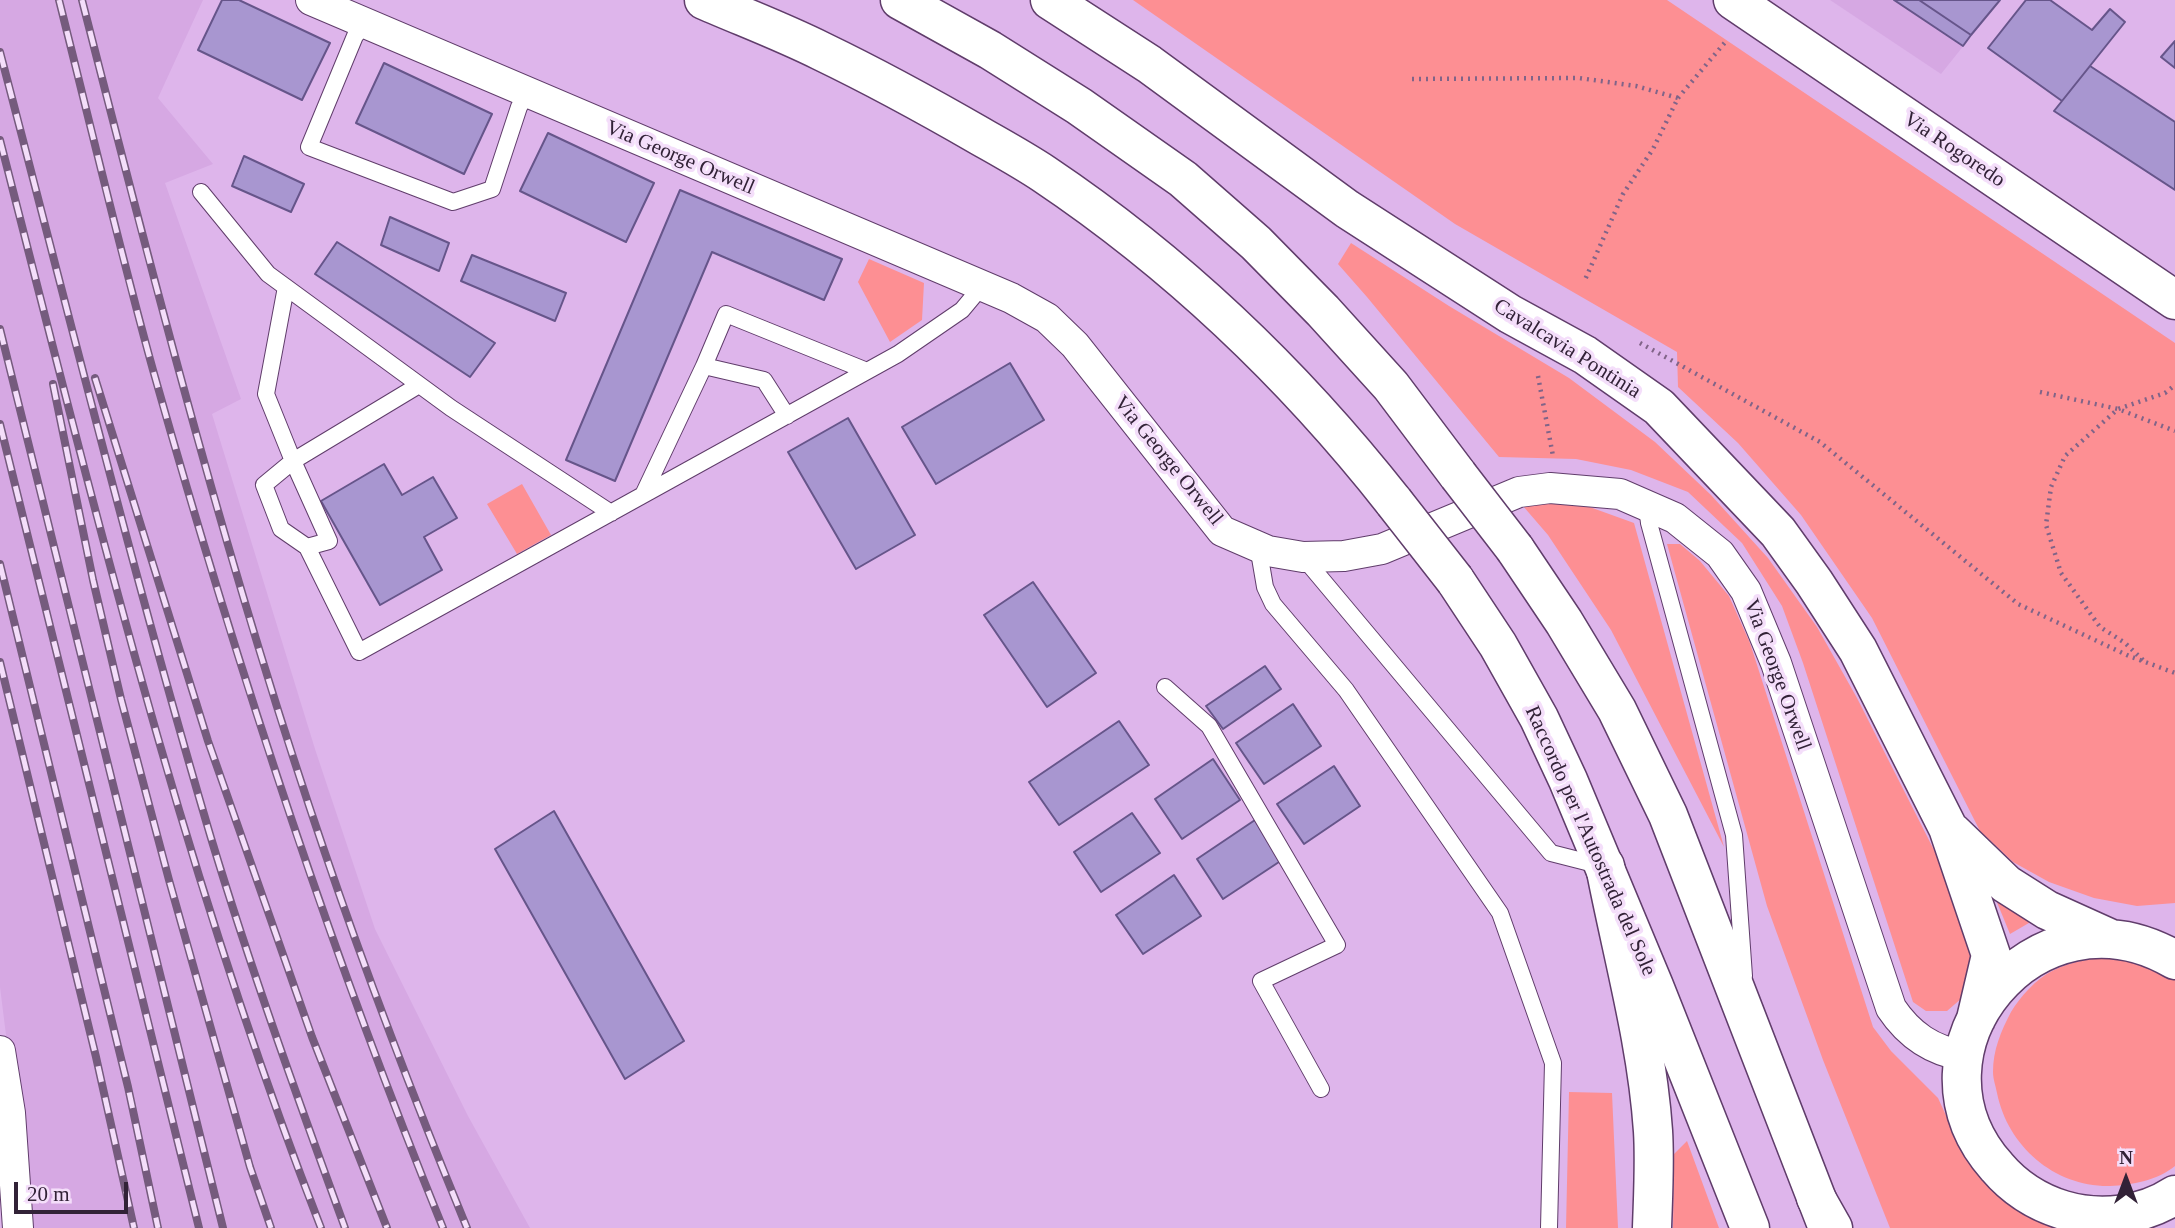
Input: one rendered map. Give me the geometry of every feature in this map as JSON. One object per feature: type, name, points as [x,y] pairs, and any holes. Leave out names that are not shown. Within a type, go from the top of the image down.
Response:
[{"type":"main road","name":"Raccordo per l'Autostrada del Sole","points":[[704,0],[820,50],[934,110],[1042,173],[1144,245],[1220,311],[1294,385],[1352,449],[1455,580],[1498,645],[1539,718],[1605,866],[1749,1228]]},
{"type":"main road","points":[[900,0],[990,50],[1079,106],[1183,179],[1255,243],[1323,311],[1391,386],[1514,549],[1564,622],[1623,722],[1668,815],[1826,1218]]},
{"type":"main road","name":"Cavalcavia Pontinia","points":[[1050,0],[1149,64],[1347,209],[1510,314],[1585,355],[1658,407],[1779,531],[1858,650],[1948,828],[1991,955],[1976,1019]]},
{"type":"main road","name":"Via Rogoredo","points":[[1733,0],[2173,293]]},
{"type":"main road","name":"Cavalcavia Pontinia","points":[[1948,828],[2006,884],[2047,910],[2152,945]]},
{"type":"main road","points":[[1605,866],[1650,1100],[1654,1163],[1652,1228]]},
{"type":"main road","points":[[2152,945],[2095,939],[2070,942],[2031,958],[2017,967],[1993,990],[1976,1019],[1965,1056],[1964,1087],[1969,1119],[1983,1149],[2003,1174],[2028,1194],[2057,1208],[2116,1221],[2175,1195]]},
{"type":"street","name":"Via George Orwell","points":[[311,0],[1011,298],[1047,318],[1075,345],[1222,531],[1268,551],[1303,558],[1344,556],[1382,549],[1518,492],[1550,488],[1620,494],[1675,518],[1720,554],[1746,591],[1776,663],[1891,1008],[1913,1035],[1930,1047],[1965,1056]]},
{"type":"street","points":[[0,1051],[10,1113],[18,1228]]},
{"type":"lane","points":[[365,23],[355,36],[309,147],[453,202],[492,189],[519,107],[527,93]]},
{"type":"lane","points":[[201,192],[268,274],[451,408],[611,513]]},
{"type":"lane","points":[[419,385],[293,461],[264,485],[281,529],[307,547],[359,652],[898,354],[962,310],[982,286]]},
{"type":"lane","points":[[286,287],[266,394],[329,541],[307,547]]},
{"type":"lane","points":[[643,495],[705,366],[726,314],[867,371]]},
{"type":"lane","points":[[705,366],[764,380],[786,416]]},
{"type":"lane","points":[[1647,506],[1649,523],[1734,835],[1748,1020]]},
{"type":"lane","points":[[1258,546],[1265,587],[1273,604],[1346,690],[1500,913],[1553,1063],[1549,1228]]},
{"type":"lane","points":[[1303,558],[1551,853],[1605,866]]},
{"type":"lane","points":[[1165,687],[1209,726],[1337,945],[1261,981],[1321,1089]]},
{"type":"path","points":[[1584,282],[1623,194],[1653,149],[1678,99],[1727,39]]},
{"type":"path","points":[[1412,79],[1579,78],[1636,86],[1678,99]]},
{"type":"path","points":[[1538,376],[1555,464],[1550,488]]},
{"type":"path","points":[[2146,662],[2125,643],[2100,627],[2061,573],[2046,525],[2051,487],[2065,456],[2118,409],[2165,393],[2175,385]]},
{"type":"path","points":[[2040,392],[2118,409],[2175,431]]},
{"type":"shaded area","points":[[0,0],[203,0],[158,98],[213,164],[165,183],[241,399],[212,414],[315,749],[375,929],[468,1116],[530,1228],[28,1228],[0,987]]},
{"type":"shaded area","points":[[1133,0],[1667,0],[2175,343],[2175,903],[2137,906],[2094,898],[2049,882],[2013,862],[1980,831],[1872,618],[1801,515],[1738,443],[1678,387],[1677,352],[1455,224]]},
{"type":"shaded area","points":[[1830,0],[2000,0],[1941,74]]},
{"type":"shaded area","points":[[1351,243],[1569,378],[1655,442],[1711,495],[1768,558],[1817,627],[1857,698],[1934,850],[1966,922],[1973,961],[1962,998],[1947,1011],[1926,1011],[1913,1002],[1782,606],[1742,543],[1688,492],[1631,470],[1576,459],[1499,457],[1338,264]]},
{"type":"shaded area","points":[[869,259],[924,283],[922,320],[890,342],[858,282]]},
{"type":"shaded area","points":[[522,484],[551,535],[517,554],[487,504]]},
{"type":"shaded area","points":[[1573,501],[1634,523],[1724,847],[1611,630],[1548,535],[1523,506]]},
{"type":"shaded area","points":[[1667,544],[1680,544],[1700,561],[1729,596],[1750,643],[1873,1027],[1891,1051],[1938,1098],[1955,1135],[1983,1179],[2060,1228],[1890,1228],[1823,1060],[1767,906]]},
{"type":"shaded area","points":[[1994,895],[2034,920],[2010,934]]},
{"type":"shaded area","points":[[2119,956],[2175,978],[2175,1166],[2161,1175],[2136,1183],[2090,1185],[2053,1171],[2023,1146],[2003,1113],[1994,1080],[1994,1056],[2011,1012],[2019,1000],[2046,974],[2068,964]]},
{"type":"shaded area","points":[[1569,1092],[1612,1093],[1618,1228],[1566,1228]]},
{"type":"shaded area","points":[[1687,1141],[1719,1228],[1673,1228],[1674,1154]]},
{"type":"building","points":[[222,0],[239,0],[330,43],[302,100],[198,50]]},
{"type":"building","points":[[1894,0],[1919,0],[1971,35],[1963,46]]},
{"type":"building","points":[[1919,0],[2000,0],[1971,35]]},
{"type":"building","points":[[2026,0],[2050,0],[2092,30],[2110,9],[2125,22],[2062,101],[1988,48]]},
{"type":"building","points":[[2175,41],[2175,68],[2161,57]]},
{"type":"building","points":[[384,63],[492,114],[464,174],[356,123]]},
{"type":"building","points":[[2090,66],[2175,122],[2175,190],[2054,111]]},
{"type":"building","points":[[548,133],[654,183],[626,242],[520,191]]},
{"type":"building","points":[[244,156],[304,184],[291,212],[232,186]]},
{"type":"building","points":[[680,190],[842,259],[824,300],[712,252],[615,481],[566,460]]},
{"type":"building","points":[[390,217],[449,243],[439,271],[381,245]]},
{"type":"building","points":[[337,242],[495,343],[470,377],[315,274]]},
{"type":"building","points":[[472,255],[566,293],[555,321],[461,281]]},
{"type":"building","points":[[1010,363],[1044,420],[936,484],[902,427]]},
{"type":"building","points":[[848,418],[915,535],[856,569],[788,452]]},
{"type":"building","points":[[384,464],[402,495],[433,477],[457,518],[424,537],[442,570],[380,605],[321,501]]},
{"type":"building","points":[[1033,582],[1096,673],[1047,707],[984,615]]},
{"type":"building","points":[[1265,666],[1281,689],[1223,729],[1206,706]]},
{"type":"building","points":[[1293,704],[1321,746],[1264,784],[1236,743]]},
{"type":"building","points":[[1119,721],[1149,765],[1059,825],[1029,782]]},
{"type":"building","points":[[1213,759],[1240,800],[1182,839],[1155,799]]},
{"type":"building","points":[[1334,766],[1360,806],[1304,844],[1277,804]]},
{"type":"building","points":[[554,811],[684,1041],[625,1079],[495,849]]},
{"type":"building","points":[[1132,813],[1160,853],[1101,892],[1074,852]]},
{"type":"building","points":[[1255,820],[1282,860],[1223,899],[1197,859]]},
{"type":"building","points":[[1174,875],[1201,916],[1143,954],[1116,915]]},
{"type":"railway","points":[[59,0],[140,324],[184,479],[251,696],[361,1017],[443,1228]]},
{"type":"railway","points":[[82,0],[195,429],[290,748],[375,994],[467,1228]]},
{"type":"railway","points":[[0,52],[129,544],[211,838],[292,1083],[345,1228]]},
{"type":"railway","points":[[0,140],[106,552],[184,825],[271,1095],[321,1228]]},
{"type":"railway","points":[[0,329],[223,1228]]},
{"type":"railway","points":[[95,378],[208,741],[312,1037],[387,1228]]},
{"type":"railway","points":[[53,384],[93,580],[121,699],[250,1167],[271,1228]]},
{"type":"railway","points":[[0,424],[199,1228]]},
{"type":"railway","points":[[0,564],[128,1087],[158,1228]]},
{"type":"railway","points":[[0,662],[96,1057],[134,1228]]}]
